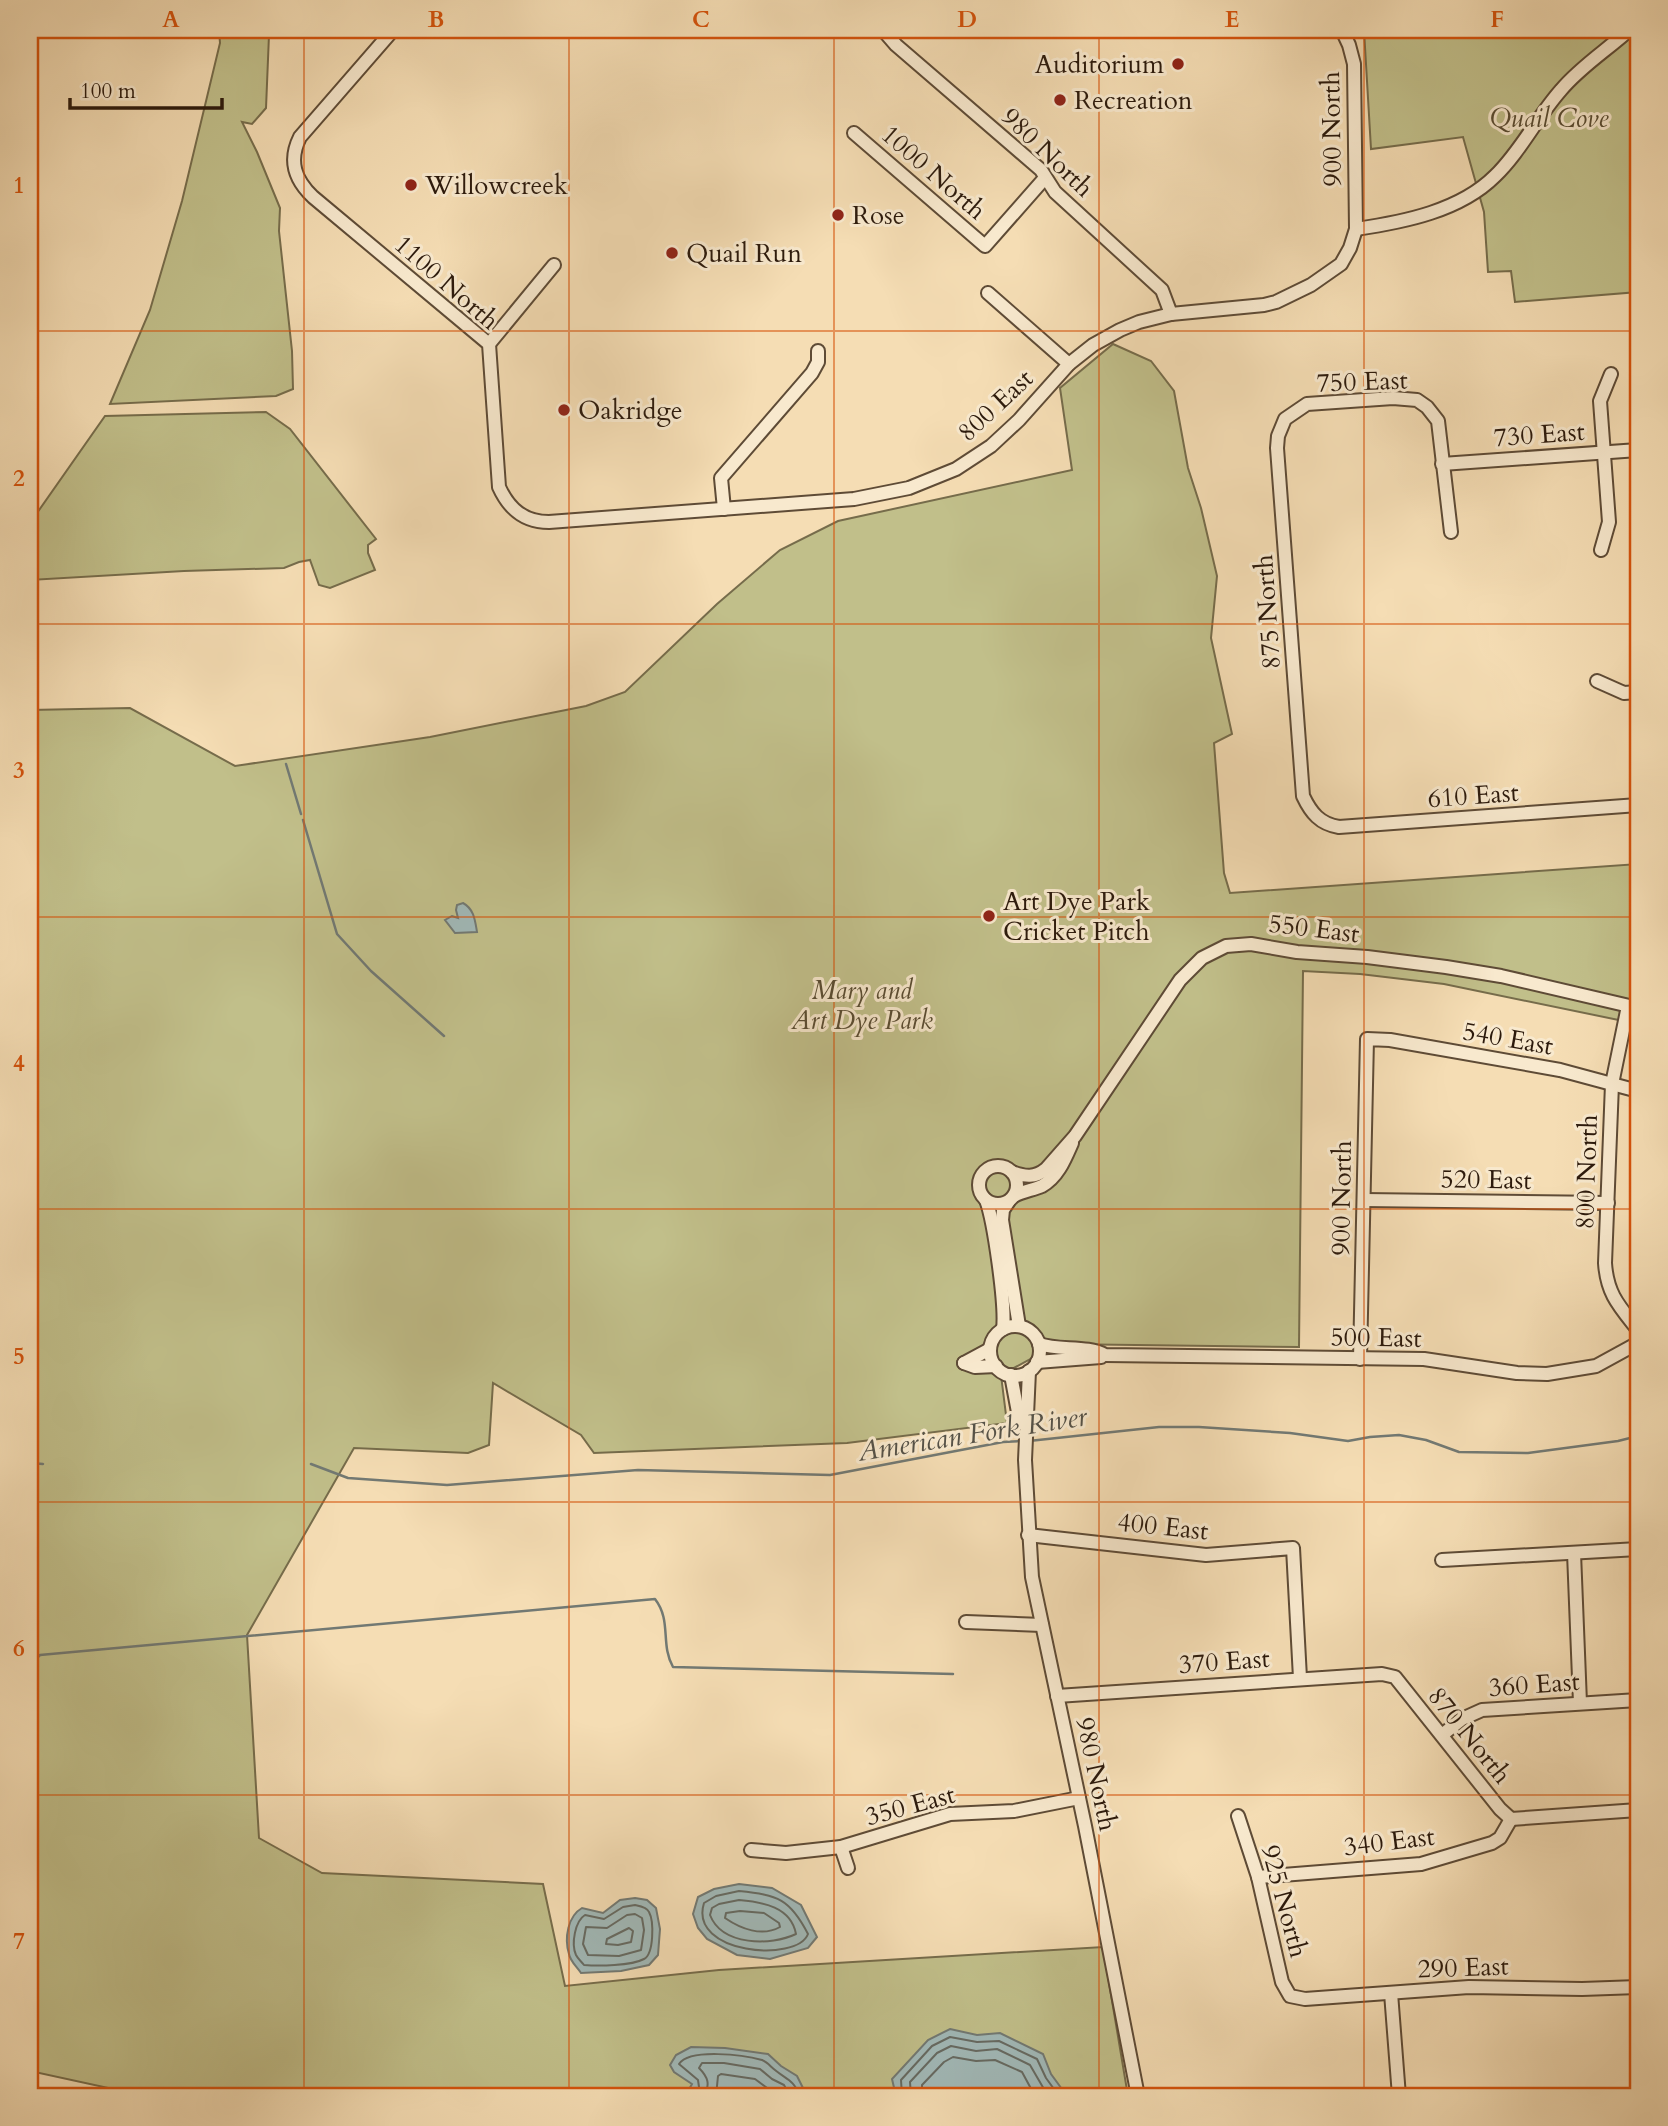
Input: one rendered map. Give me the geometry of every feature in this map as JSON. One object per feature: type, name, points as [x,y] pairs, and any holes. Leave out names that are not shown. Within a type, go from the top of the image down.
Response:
[{"type":"street","name":"1100 North","points":[[393,30],[300,137],[294,154],[294,165],[301,185],[313,197],[489,344],[497,478],[502,495],[510,506]]},
{"type":"street","name":"980 North","points":[[883,30],[896,45],[1041,170],[1044,179],[1055,192],[1162,290],[1171,314]]},
{"type":"street","name":"900 North","points":[[1342,30],[1352,54],[1355,78],[1356,229]]},
{"type":"street","points":[[1356,229],[1393,223],[1463,200],[1496,176],[1562,88],[1629,30]]},
{"type":"street","name":"1000 North","points":[[853,133],[985,246],[1044,179]]},
{"type":"street","name":"800 East","points":[[510,506],[528,519],[549,522],[866,497],[909,488],[966,463],[1003,436],[1069,364],[1093,345],[1139,322],[1171,314],[1253,307],[1276,302],[1335,270],[1350,248],[1356,229]]},
{"type":"street","points":[[489,344],[554,265]]},
{"type":"street","points":[[988,293],[1069,364]]},
{"type":"street","points":[[724,509],[721,478],[812,373],[818,362],[818,351]]},
{"type":"street","points":[[1601,550],[1609,522],[1600,401],[1611,374]]},
{"type":"street","name":"750 East","points":[[1297,409],[1307,404],[1393,398],[1417,400],[1427,407],[1438,421],[1442,464]]},
{"type":"street","name":"875 North","points":[[1297,409],[1281,426],[1277,448],[1303,796],[1315,816]]},
{"type":"street","name":"730 East","points":[[1442,464],[1638,450]]},
{"type":"street","points":[[1442,464],[1451,532]]},
{"type":"street","points":[[1597,681],[1624,693],[1638,692]]},
{"type":"street","name":"610 East","points":[[1315,816],[1323,823],[1339,827],[1638,805]]},
{"type":"street","name":"550 East","points":[[1012,1172],[1028,1177],[1041,1173],[1075,1136],[1180,980],[1202,958],[1226,946],[1251,944],[1297,952],[1446,967],[1501,976],[1633,1007]]},
{"type":"street","name":"800 North","points":[[1633,1007],[1612,1084],[1606,1281],[1613,1298],[1638,1330]]},
{"type":"street","name":"900 North","points":[[1360,1359],[1367,1039]]},
{"type":"street","name":"540 East","points":[[1367,1039],[1390,1040],[1546,1068],[1638,1091]]},
{"type":"street","name":"550 East","points":[[1011,1198],[1039,1187],[1053,1177],[1062,1165],[1075,1136]]},
{"type":"street","points":[[1003,1329],[991,1218],[979,1187],[987,1170],[999,1166],[1012,1172],[1017,1182],[1002,1220],[1019,1326]]},
{"type":"street","points":[[986,1200],[995,1204],[1011,1198]]},
{"type":"street","name":"520 East","points":[[1364,1200],[1608,1203]]},
{"type":"street","points":[[1019,1326],[1032,1332],[1039,1344],[1039,1356],[1033,1367],[1011,1375],[996,1366],[975,1367],[964,1363],[990,1349],[996,1334],[1003,1329],[1019,1326]]},
{"type":"street","name":"500 East","points":[[1033,1367],[1097,1359],[1105,1355],[1424,1359],[1517,1373],[1547,1374],[1596,1366],[1638,1343]]},
{"type":"street","name":"500 East","points":[[1039,1344],[1051,1348],[1098,1351],[1105,1355]]},
{"type":"street","points":[[990,1349],[996,1366]]},
{"type":"street","name":"980 North","points":[[1023,1422],[1033,1367]]},
{"type":"street","name":"980 North","points":[[1011,1375],[1023,1422],[1032,1577],[1138,2096]]},
{"type":"street","name":"400 East","points":[[1028,1535],[1197,1555],[1293,1548],[1300,1678]]},
{"type":"street","points":[[1442,1560],[1638,1549]]},
{"type":"street","points":[[1574,1553],[1580,1703]]},
{"type":"street","points":[[966,1622],[1042,1625]]},
{"type":"street","name":"370 East","points":[[1057,1696],[1300,1678],[1382,1674],[1395,1677]]},
{"type":"street","name":"870 North","points":[[1395,1677],[1500,1809],[1511,1819]]},
{"type":"street","name":"360 East","points":[[1442,1735],[1462,1719],[1482,1710],[1638,1700]]},
{"type":"street","name":"350 East","points":[[751,1850],[786,1853],[841,1847],[950,1814],[1014,1811],[1079,1798]]},
{"type":"street","points":[[1511,1819],[1638,1810]]},
{"type":"street","name":"925 North","points":[[1238,1816],[1258,1877],[1282,1982],[1290,1996]]},
{"type":"street","name":"340 East","points":[[1258,1877],[1429,1863],[1492,1843],[1500,1838],[1511,1819]]},
{"type":"street","points":[[841,1847],[848,1867]]},
{"type":"street","name":"290 East","points":[[1290,1996],[1305,2000],[1469,1987],[1638,1987]]},
{"type":"street","points":[[1391,1993],[1399,2096]]},
{"type":"green space","points":[[219,30],[274,30],[269,35],[266,108],[252,124],[242,122],[280,208],[279,231],[292,351],[293,389],[276,396],[110,404],[150,310],[182,201],[220,43]]},
{"type":"green space","name":"Quail Cove","points":[[1364,30],[1638,30],[1638,292],[1515,302],[1511,271],[1488,272],[1484,212],[1463,137],[1371,149]]},
{"type":"green space","name":"Mary and Art Dye Park","points":[[1113,344],[1151,361],[1174,391],[1188,468],[1201,508],[1217,576],[1211,638],[1232,734],[1214,743],[1224,873],[1230,893],[1638,864],[1638,1024],[1444,984],[1360,974],[1303,971],[1299,1347],[1058,1344],[1001,1375],[1007,1423],[847,1443],[594,1453],[581,1435],[493,1383],[489,1445],[468,1453],[354,1448],[247,1635],[259,1838],[322,1873],[543,1884],[565,1986],[719,1970],[1103,1947],[1128,2096],[145,2096],[30,2071],[30,710],[130,708],[235,766],[430,737],[586,706],[625,692],[717,604],[780,550],[838,521],[1072,470],[1060,388]]},
{"type":"green space","points":[[266,412],[290,429],[376,539],[368,545],[368,553],[375,570],[330,588],[319,585],[310,560],[284,568],[30,580],[30,523],[105,416]]},
{"type":"water","points":[[463,903],[472,912],[477,932],[455,933],[445,920],[452,916],[458,918],[457,905]]},
{"type":"water","points":[[739,1884],[772,1888],[801,1905],[817,1937],[808,1948],[770,1959],[737,1955],[707,1939],[698,1928],[693,1914],[698,1897],[714,1889]]},
{"type":"water","points":[[620,1900],[647,1900],[656,1908],[660,1929],[658,1955],[649,1965],[621,1971],[581,1973],[571,1959],[568,1948],[568,1928],[573,1916],[582,1908],[603,1913]]},
{"type":"water","points":[[950,2029],[977,2035],[1000,2033],[1043,2054],[1051,2074],[1067,2096],[896,2096],[892,2079],[928,2040]]},
{"type":"water","points":[[691,2047],[768,2054],[797,2076],[807,2096],[656,2096],[688,2091],[692,2084],[674,2072],[670,2065],[676,2055]]},
{"type":"waterway","points":[[286,764],[301,814]]},
{"type":"waterway","points":[[303,820],[337,934],[371,971],[444,1036]]},
{"type":"waterway","name":"American Fork River","points":[[1029,1441],[1159,1427],[1199,1427],[1290,1433],[1348,1441],[1399,1435],[1426,1440],[1459,1452],[1528,1453],[1638,1436]]},
{"type":"waterway","name":"American Fork River","points":[[311,1464],[348,1478],[447,1485],[638,1470],[830,1475],[1003,1442],[1022,1441]]},
{"type":"waterway","name":"American Fork River","points":[[30,1463],[43,1464]]},
{"type":"waterway","points":[[33,1662],[40,1655],[655,1599],[663,1616],[667,1650],[673,1667],[953,1674]]},
{"type":"place","name":"Auditorium","points":[[1178,64]]},
{"type":"place","name":"Recreation","points":[[1060,100]]},
{"type":"place","name":"Willowcreek","points":[[411,185]]},
{"type":"place","name":"Rose","points":[[838,215]]},
{"type":"place","name":"Quail Run","points":[[672,253]]},
{"type":"place","name":"Oakridge","points":[[564,410]]},
{"type":"place","name":"Art Dye Park Cricket Pitch","points":[[989,916]]}]
